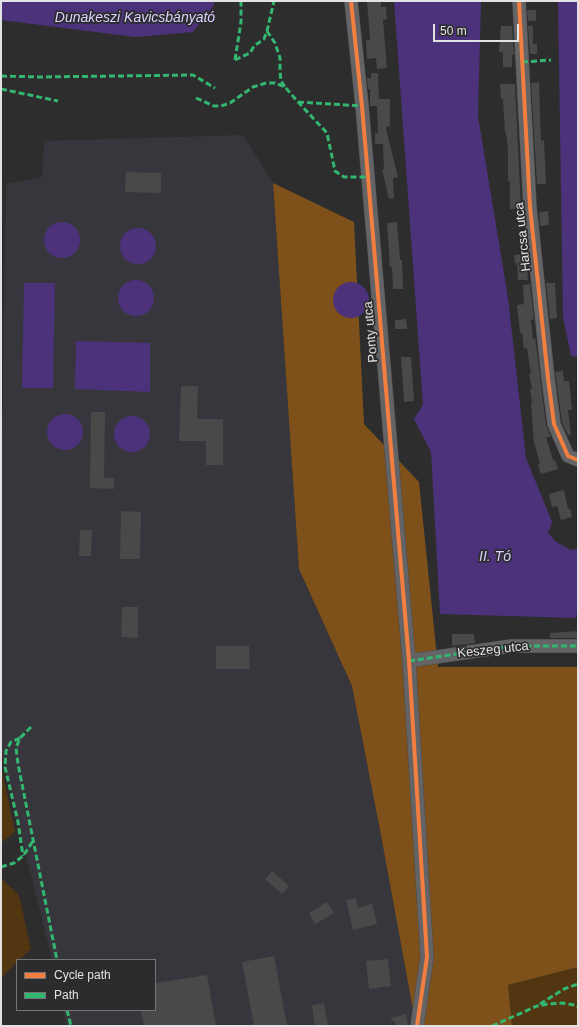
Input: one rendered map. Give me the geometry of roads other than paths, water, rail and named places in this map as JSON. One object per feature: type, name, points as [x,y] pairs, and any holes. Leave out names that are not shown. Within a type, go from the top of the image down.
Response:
[{"type":"street","name":"Ponty utca","points":[[351,1],[362,106],[409,661],[427,957],[417,1026]]},
{"type":"street","name":"Harcsa utca","points":[[519,1],[530,207],[548,378],[554,424],[568,456],[578,460]]},
{"type":"street","name":"Keszeg utca","points":[[409,661],[511,646],[578,646]]},
{"type":"water","name":"Dunakeszi Kavicsbányató","points":[[1,1],[214,1],[214,5],[193,32],[135,37],[1,20]]},
{"type":"water","name":"II. Tó","points":[[394,1],[481,1],[478,116],[508,298],[526,458],[552,522],[548,533],[556,542],[571,550],[578,549],[578,606],[576,618],[440,614],[431,452],[414,419],[423,405]]},
{"type":"water","points":[[558,1],[578,1],[578,357],[571,356],[563,317]]},
{"type":"water","points":[[66,222],[75,227],[79,233],[79,247],[75,253],[66,258],[58,258],[49,253],[45,247],[44,236],[49,227],[55,223]]},
{"type":"water","points":[[142,228],[151,233],[155,239],[155,253],[151,259],[142,264],[134,264],[125,259],[121,253],[120,242],[125,233],[131,229]]},
{"type":"water","points":[[140,280],[149,285],[153,291],[153,305],[149,311],[140,316],[132,316],[123,311],[119,305],[118,294],[123,285],[129,281]]},
{"type":"water","points":[[355,282],[364,287],[368,293],[368,307],[364,313],[355,318],[347,318],[338,313],[334,307],[333,296],[338,287],[344,283]]},
{"type":"water","points":[[24,283],[55,283],[53,388],[22,388]]},
{"type":"water","points":[[76,341],[150,343],[150,392],[75,389]]},
{"type":"water","points":[[69,414],[78,419],[82,425],[82,439],[78,445],[69,450],[61,450],[52,445],[48,439],[47,428],[52,419],[58,415]]},
{"type":"water","points":[[136,416],[145,421],[149,427],[149,441],[145,447],[136,452],[128,452],[119,447],[115,441],[114,430],[119,421],[125,417]]}]
